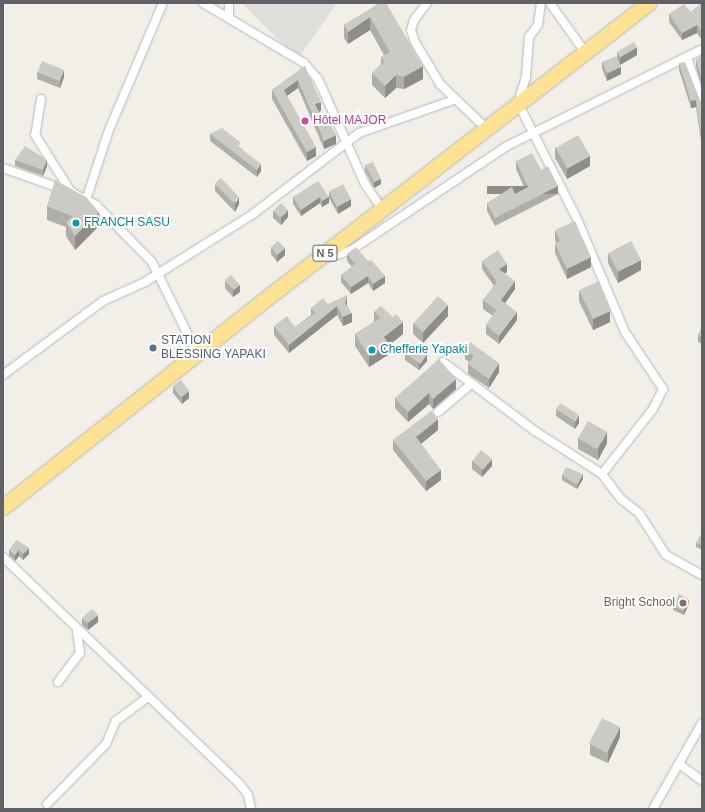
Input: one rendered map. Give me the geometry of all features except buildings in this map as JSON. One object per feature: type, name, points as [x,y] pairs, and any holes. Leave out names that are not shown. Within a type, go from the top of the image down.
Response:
[{"type":"highway","name":"N 5","points":[[3,507],[197,353],[649,3]]},
{"type":"street","points":[[87,197],[109,130],[163,3]]},
{"type":"street","points":[[203,3],[228,16],[304,63],[318,79],[349,142],[365,184],[382,209]]},
{"type":"street","points":[[228,16],[229,3]]},
{"type":"street","points":[[427,3],[414,20],[412,30],[415,42],[454,100],[487,129]]},
{"type":"street","points":[[541,3],[538,25],[529,37],[526,77],[518,103],[531,133],[577,219],[625,332],[662,389],[653,409],[602,474]]},
{"type":"street","points":[[550,3],[585,52]]},
{"type":"street","points":[[315,261],[350,251],[465,172],[531,133],[702,49]]},
{"type":"street","points":[[687,57],[702,102]]},
{"type":"street","points":[[41,99],[35,135],[63,174],[71,192]]},
{"type":"street","points":[[3,375],[86,313],[159,273],[253,214],[349,142],[374,126],[454,100]]},
{"type":"street","points":[[3,168],[87,197],[159,273],[197,353]]},
{"type":"street","points":[[443,362],[470,385],[602,474],[621,499],[639,513],[666,555],[702,575]]},
{"type":"street","points":[[438,412],[470,385]]},
{"type":"street","points":[[3,557],[76,631],[146,698],[238,782],[248,796],[251,809]]},
{"type":"street","points":[[58,682],[78,660],[80,648],[76,631]]},
{"type":"street","points":[[47,804],[106,744],[116,721],[146,698]]},
{"type":"street","points":[[653,809],[702,723]]},
{"type":"street","points":[[679,764],[702,781]]},
{"type":"shaded area","points":[[242,3],[337,3],[298,59]]},
{"type":"place","name":"Hôtel MAJOR","points":[[305,121]]},
{"type":"place","name":"FRANCH SASU","points":[[76,223]]},
{"type":"place","name":"STATION BLESSING YAPAKI","points":[[153,348]]},
{"type":"place","name":"Chefferie Yapaki","points":[[372,350]]},
{"type":"place","name":"Bright School","points":[[683,603]]}]
